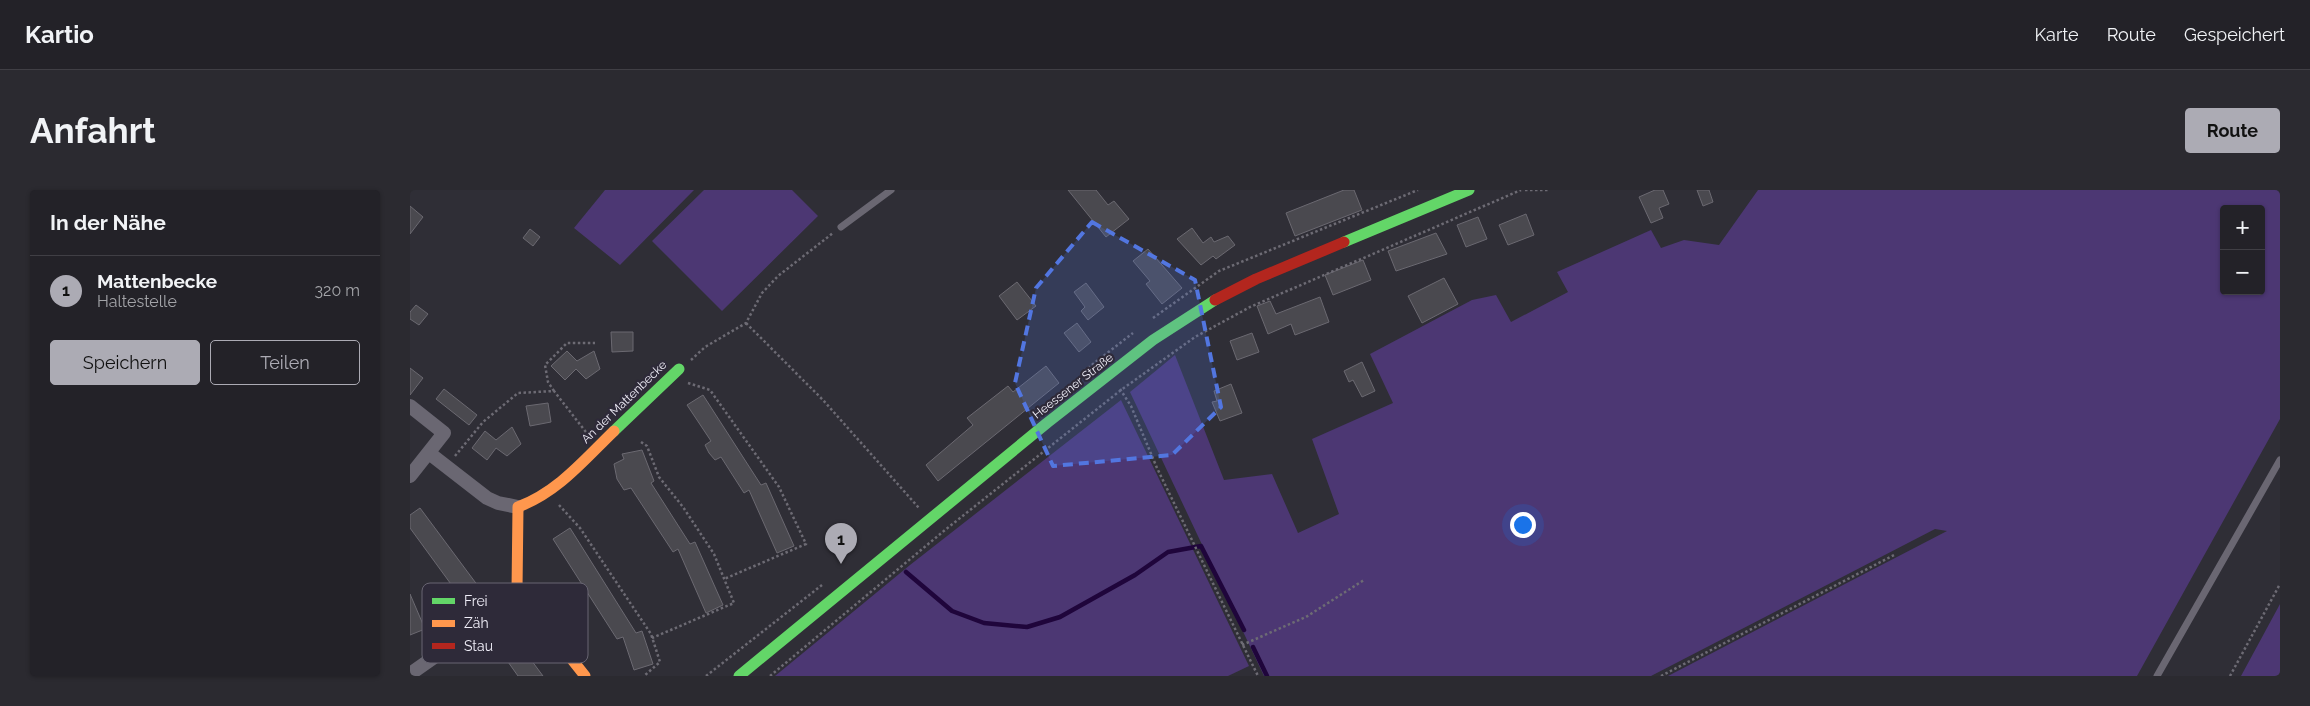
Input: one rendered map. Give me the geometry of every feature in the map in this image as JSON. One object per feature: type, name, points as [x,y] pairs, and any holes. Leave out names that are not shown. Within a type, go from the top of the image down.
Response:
[{"type":"main road","name":"Heessener Straße","points":[[739,676],[1046,423],[1153,340],[1204,306],[1256,279],[1469,190]]},
{"type":"main road","name":"An der Mattenbecke","points":[[518,507],[530,504],[562,482],[597,446],[675,373]]},
{"type":"main road","points":[[517,583],[518,507]]},
{"type":"main road","points":[[575,663],[585,676]]},
{"type":"street","points":[[410,406],[444,433],[410,476]]},
{"type":"street","points":[[429,453],[487,498],[504,505],[518,507]]},
{"type":"street","points":[[410,674],[426,663]]},
{"type":"lane","points":[[841,227],[891,190]]},
{"type":"lane","points":[[2157,676],[2280,460]]},
{"type":"path","points":[[770,676],[945,530],[1121,390],[1195,337],[1250,307],[1523,190],[1548,190]]},
{"type":"path","name":"An der Mattenbecke","points":[[675,373],[705,348],[746,323],[762,294],[778,276],[841,227]]},
{"type":"path","points":[[746,323],[829,407],[930,519]]},
{"type":"path","points":[[595,343],[567,343],[545,365],[548,382],[597,446]]},
{"type":"path","points":[[675,373],[710,390],[779,487],[806,544],[724,579]]},
{"type":"path","points":[[1111,374],[1130,406],[1258,676]]},
{"type":"path","points":[[446,467],[483,422],[518,393],[554,391]]},
{"type":"path","points":[[641,442],[647,446],[659,477],[683,507],[714,554],[734,603],[652,638]]},
{"type":"path","points":[[547,493],[580,528],[652,638],[660,662],[644,676]]},
{"type":"path","points":[[1661,676],[1896,554]]},
{"type":"path","points":[[1242,645],[1306,617],[1364,580]]},
{"type":"path","points":[[2230,676],[2280,584]]},
{"type":"highlighted area","points":[[1092,222],[1195,280],[1221,407],[1172,455],[1053,466],[1015,383],[1036,288]]},
{"type":"shaded area","points":[[605,190],[694,190],[620,265],[574,228]]},
{"type":"shaded area","points":[[704,190],[792,190],[818,216],[722,311],[652,241]]},
{"type":"shaded area","points":[[1758,190],[2280,190],[2280,419],[2137,676],[1668,676],[1947,531],[1935,529],[1651,676],[1264,676],[1130,392],[1175,355],[1224,480],[1272,474],[1298,533],[1339,514],[1312,439],[1393,403],[1370,354],[1472,300],[1496,295],[1511,322],[1568,292],[1557,272],[1651,230],[1661,248],[1684,240],[1719,245]]},
{"type":"shaded area","points":[[1121,400],[1249,666],[1228,676],[775,676],[910,565]]},
{"type":"shaded area","points":[[2280,604],[2280,676],[2241,676]]},
{"type":"building","points":[[1068,190],[1096,190],[1108,205],[1114,201],[1129,219],[1106,237]]},
{"type":"building","points":[[1344,190],[1354,190],[1362,210],[1295,236],[1286,213]]},
{"type":"building","points":[[1655,190],[1663,190],[1669,204],[1659,208],[1663,218],[1651,223],[1639,197]]},
{"type":"building","points":[[1697,190],[1709,190],[1713,202],[1703,206]]},
{"type":"building","points":[[410,206],[423,217],[410,234]]},
{"type":"building","points":[[1526,214],[1534,235],[1508,245],[1499,225]]},
{"type":"building","points":[[1478,217],[1487,239],[1466,247],[1457,225]]},
{"type":"building","points":[[1192,228],[1203,243],[1211,237],[1214,242],[1228,236],[1235,245],[1216,259],[1213,256],[1201,265],[1177,239]]},
{"type":"building","points":[[530,229],[540,237],[533,246],[523,238]]},
{"type":"building","points":[[1436,233],[1447,254],[1396,271],[1388,251]]},
{"type":"building","points":[[1148,249],[1182,288],[1162,304],[1146,284],[1150,281],[1133,261]]},
{"type":"building","points":[[1363,260],[1371,280],[1333,295],[1325,275]]},
{"type":"building","points":[[1444,278],[1458,304],[1422,323],[1408,296]]},
{"type":"building","points":[[1017,282],[1036,306],[1017,320],[999,296]]},
{"type":"building","points":[[1086,283],[1104,307],[1088,320],[1081,311],[1085,307],[1074,292]]},
{"type":"building","points":[[1320,297],[1329,322],[1295,335],[1291,324],[1268,334],[1257,306],[1270,301],[1276,314]]},
{"type":"building","points":[[416,305],[428,314],[419,325],[410,319],[410,312]]},
{"type":"building","points":[[1077,323],[1091,342],[1079,352],[1064,333]]},
{"type":"building","points":[[611,332],[633,332],[633,351],[612,352]]},
{"type":"building","points":[[1252,333],[1259,352],[1237,360],[1230,341]]},
{"type":"building","points":[[567,351],[577,361],[594,351],[600,369],[586,379],[576,369],[565,380],[551,366]]},
{"type":"building","points":[[1362,362],[1375,391],[1362,397],[1353,380],[1349,382],[1344,371]]},
{"type":"building","points":[[1046,366],[1059,383],[938,481],[926,465],[973,425],[967,418],[1008,386],[1013,392]]},
{"type":"building","points":[[410,368],[423,378],[410,395]]},
{"type":"building","points":[[1231,384],[1242,413],[1220,421],[1212,402],[1217,401],[1214,391]]},
{"type":"building","points":[[444,389],[477,415],[469,425],[436,399]]},
{"type":"building","points":[[703,395],[761,485],[766,483],[794,546],[777,553],[749,490],[744,493],[721,457],[715,460],[709,453],[705,445],[711,441],[687,405]]},
{"type":"building","points":[[548,403],[551,422],[530,426],[526,406]]},
{"type":"building","points":[[512,427],[521,444],[507,456],[496,448],[487,460],[472,448],[485,431],[496,440]]},
{"type":"building","points":[[642,450],[654,481],[651,483],[690,544],[695,542],[723,605],[706,613],[678,549],[673,552],[631,488],[624,490],[617,479],[614,464],[624,459],[622,454]]},
{"type":"building","points":[[420,508],[476,583],[450,583],[410,528],[410,515]]},
{"type":"building","points":[[570,528],[636,633],[642,631],[653,664],[634,670],[623,637],[617,639],[588,594],[588,583],[581,583],[553,539]]},
{"type":"building","points":[[410,594],[422,622],[422,630],[410,635]]},
{"type":"building","points":[[509,663],[533,663],[543,676],[518,676]]},
{"type":"waterway","points":[[906,572],[952,611],[984,623],[1027,627],[1060,617],[1135,575],[1168,552],[1201,546],[1244,630]]},
{"type":"waterway","points":[[1253,647],[1267,676]]},
{"type":"traffic: fast","points":[[1344,242],[1469,190]]},
{"type":"traffic: fast","points":[[739,676],[1047,423],[1153,340],[1215,300]]},
{"type":"traffic: fast","points":[[614,431],[679,369]]},
{"type":"traffic: slow","points":[[517,583],[518,507],[546,493],[558,484],[614,431]]},
{"type":"traffic: slow","points":[[575,663],[585,676]]},
{"type":"traffic: jam","points":[[1215,300],[1256,279],[1344,242]]},
{"type":"place","name":"Mattenbecke","points":[[841,564]]}]
